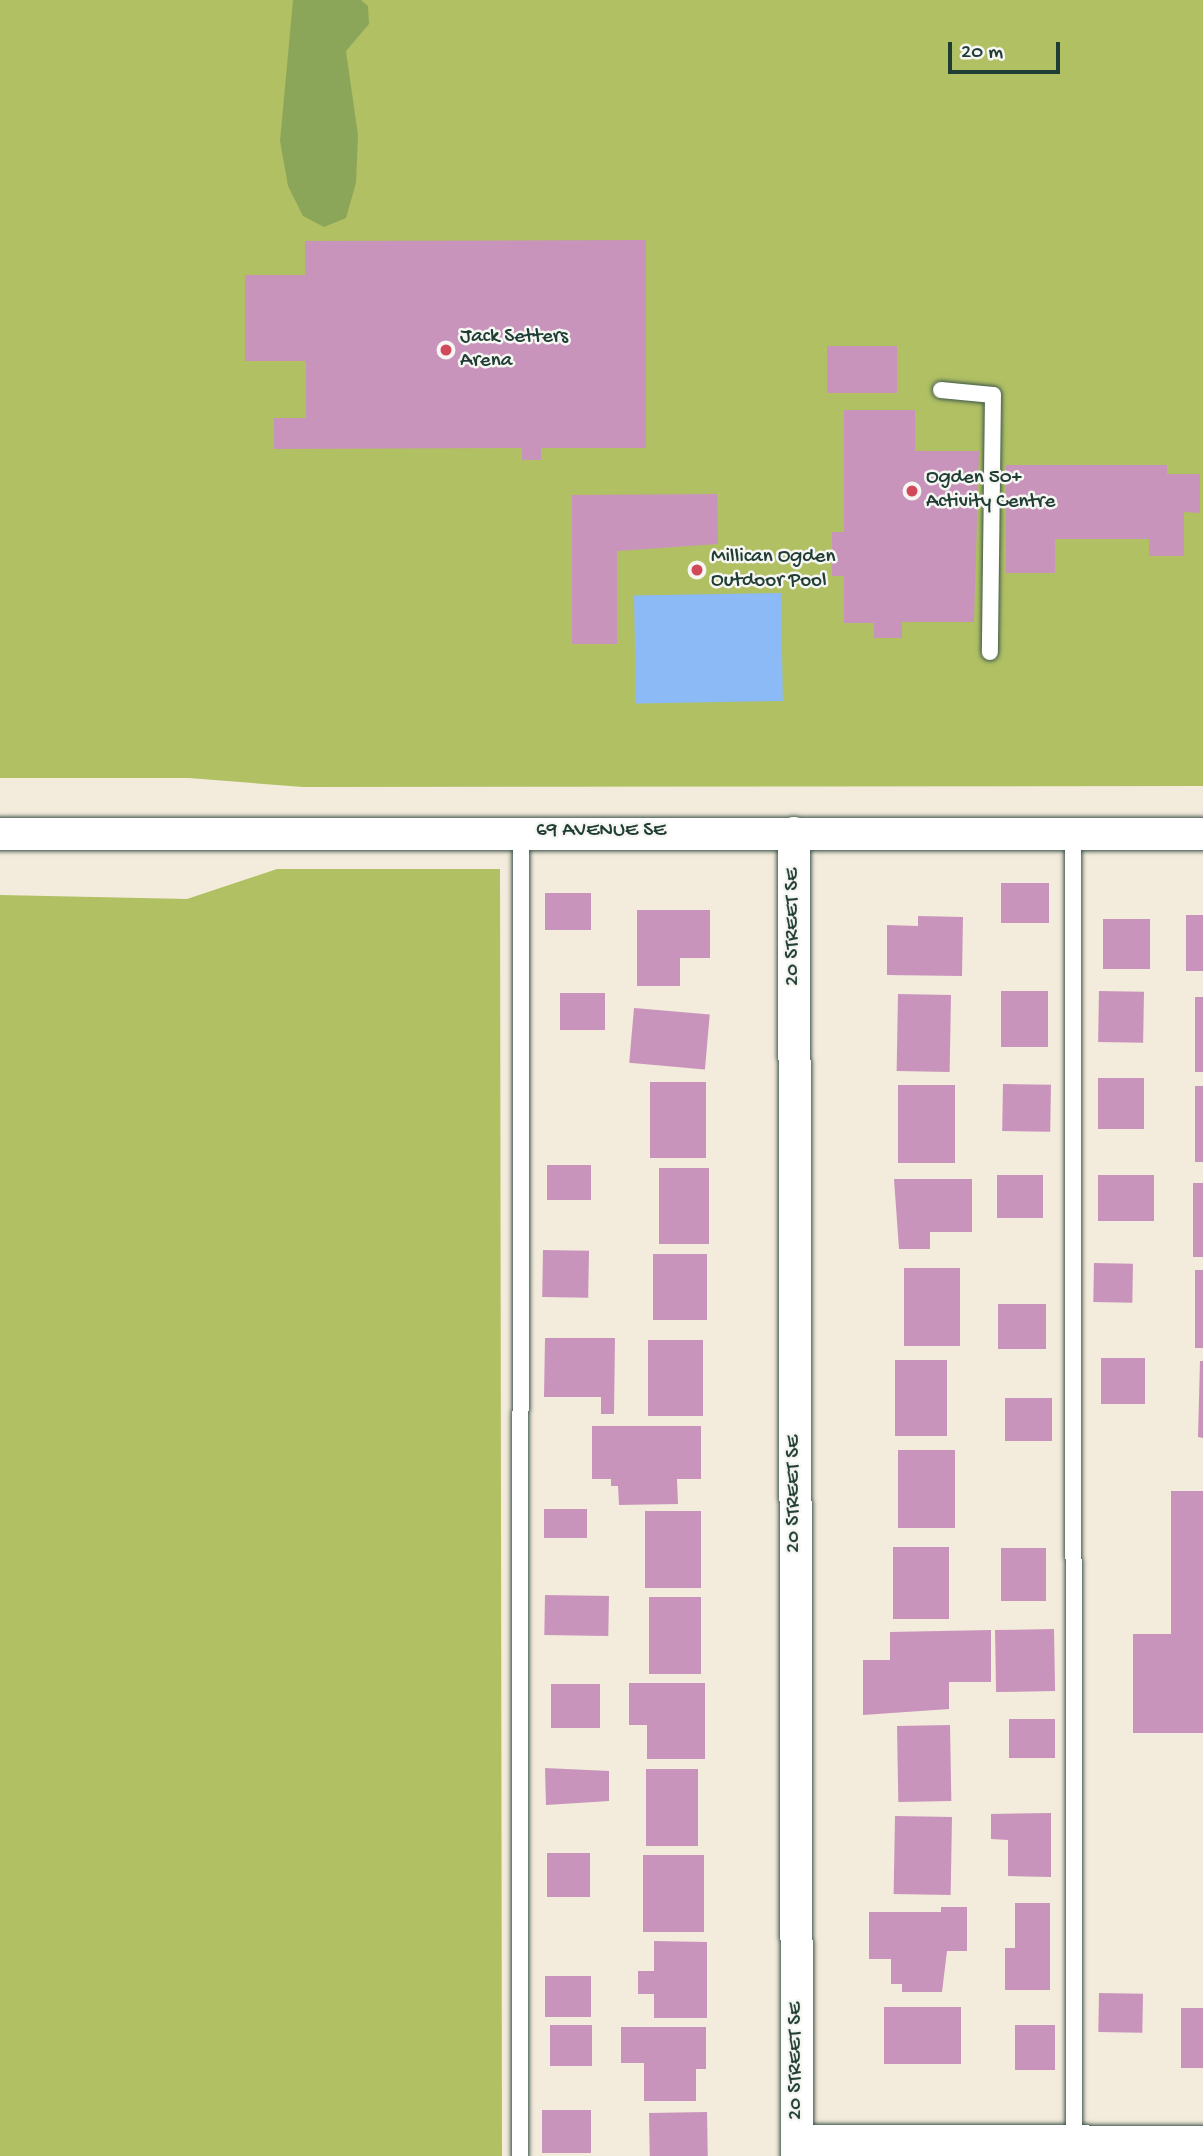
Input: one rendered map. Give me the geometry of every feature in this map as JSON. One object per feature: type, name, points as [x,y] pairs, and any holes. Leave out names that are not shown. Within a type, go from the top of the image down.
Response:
[{"type":"street","name":"20 STREET SE","points":[[794,832],[797,2149]]},
{"type":"street","name":"69 AVENUE SE","points":[[0,834],[1203,834]]},
{"type":"street","points":[[797,2149],[1074,2149],[1203,2143]]},
{"type":"lane","points":[[941,390],[993,394],[990,652]]},
{"type":"lane","points":[[520,2156],[521,832]]},
{"type":"lane","points":[[1073,833],[1074,2149]]},
{"type":"green space","points":[[0,0],[1203,0],[1203,786],[303,787],[189,778],[0,778]]},
{"type":"green space","points":[[293,0],[361,0],[368,6],[369,24],[346,51],[358,135],[356,183],[346,218],[324,227],[303,216],[288,186],[280,141]]},
{"type":"green space","points":[[277,869],[500,869],[502,2156],[0,2156],[0,895],[187,899]]},
{"type":"water","points":[[781,593],[783,701],[636,704],[634,596]]},
{"type":"building","name":"Jack Setters Arena","points":[[646,240],[646,448],[541,448],[541,460],[522,460],[522,448],[274,449],[274,418],[306,418],[306,361],[245,361],[245,275],[305,275],[305,241]]},
{"type":"building","points":[[827,346],[897,346],[897,393],[827,393]]},
{"type":"building","name":"Ogden 50+ Activity Centre","points":[[844,410],[915,410],[915,451],[979,451],[974,622],[902,622],[902,638],[874,638],[874,623],[844,623],[844,576],[832,576],[832,532],[844,532]]},
{"type":"building","points":[[1006,465],[1167,465],[1167,474],[1200,474],[1200,513],[1184,512],[1184,556],[1149,556],[1149,539],[1055,539],[1055,573],[1006,573]]},
{"type":"building","points":[[717,494],[718,544],[617,551],[617,644],[572,644],[572,495]]},
{"type":"building","points":[[1001,883],[1049,883],[1049,923],[1001,923]]},
{"type":"building","points":[[545,893],[591,893],[591,930],[545,930]]},
{"type":"building","points":[[637,910],[710,910],[710,958],[680,958],[680,986],[637,986]]},
{"type":"building","points":[[1186,915],[1203,915],[1203,971],[1186,971]]},
{"type":"building","points":[[918,916],[963,917],[962,976],[887,975],[887,925],[918,926]]},
{"type":"building","points":[[1103,919],[1150,919],[1150,969],[1103,969]]},
{"type":"building","points":[[1001,991],[1048,991],[1048,1047],[1001,1047]]},
{"type":"building","points":[[1099,991],[1144,992],[1143,1043],[1098,1042]]},
{"type":"building","points":[[560,993],[605,993],[605,1030],[560,1030]]},
{"type":"building","points":[[898,994],[951,995],[950,1072],[897,1071]]},
{"type":"building","points":[[1195,997],[1203,997],[1203,1072],[1195,1072]]},
{"type":"building","points":[[634,1008],[710,1015],[705,1069],[629,1063]]},
{"type":"building","points":[[1098,1078],[1144,1078],[1144,1129],[1098,1129]]},
{"type":"building","points":[[650,1082],[706,1082],[706,1158],[650,1158]]},
{"type":"building","points":[[1003,1084],[1051,1085],[1050,1132],[1002,1131]]},
{"type":"building","points":[[898,1085],[955,1085],[955,1163],[898,1163]]},
{"type":"building","points":[[1195,1086],[1203,1086],[1203,1162],[1195,1162]]},
{"type":"building","points":[[547,1165],[591,1165],[591,1200],[547,1200]]},
{"type":"building","points":[[659,1168],[709,1168],[709,1244],[659,1244]]},
{"type":"building","points":[[997,1175],[1043,1175],[1043,1218],[997,1218]]},
{"type":"building","points":[[1098,1175],[1154,1175],[1154,1221],[1098,1221]]},
{"type":"building","points":[[894,1179],[972,1179],[972,1232],[930,1232],[930,1249],[899,1249]]},
{"type":"building","points":[[1193,1183],[1203,1183],[1203,1257],[1193,1257]]},
{"type":"building","points":[[543,1250],[589,1251],[588,1298],[542,1297]]},
{"type":"building","points":[[653,1254],[707,1254],[707,1320],[653,1320]]},
{"type":"building","points":[[1094,1263],[1133,1264],[1132,1303],[1093,1302]]},
{"type":"building","points":[[904,1268],[960,1268],[960,1346],[904,1346]]},
{"type":"building","points":[[1195,1270],[1203,1270],[1203,1348],[1195,1348]]},
{"type":"building","points":[[998,1304],[1046,1304],[1046,1349],[998,1349]]},
{"type":"building","points":[[545,1338],[615,1338],[614,1414],[601,1414],[601,1397],[544,1397]]},
{"type":"building","points":[[648,1340],[703,1340],[703,1416],[648,1416]]},
{"type":"building","points":[[1101,1358],[1145,1358],[1145,1404],[1101,1404]]},
{"type":"building","points":[[895,1360],[947,1360],[947,1436],[895,1436]]},
{"type":"building","points":[[1200,1361],[1203,1361],[1203,1438],[1198,1437]]},
{"type":"building","points":[[1005,1398],[1052,1398],[1052,1441],[1005,1441]]},
{"type":"building","points":[[592,1426],[701,1426],[701,1479],[677,1479],[678,1504],[619,1505],[618,1486],[611,1486],[611,1479],[592,1479]]},
{"type":"building","points":[[898,1450],[955,1450],[955,1528],[898,1528]]},
{"type":"building","points":[[1171,1491],[1203,1491],[1203,1733],[1133,1733],[1133,1634],[1171,1634]]},
{"type":"building","points":[[544,1509],[587,1509],[587,1538],[544,1538]]},
{"type":"building","points":[[645,1511],[701,1511],[701,1588],[645,1588]]},
{"type":"building","points":[[893,1547],[949,1547],[949,1619],[893,1619]]},
{"type":"building","points":[[1001,1548],[1046,1548],[1046,1601],[1001,1601]]},
{"type":"building","points":[[545,1595],[609,1596],[608,1636],[544,1635]]},
{"type":"building","points":[[649,1597],[701,1597],[701,1674],[649,1674]]},
{"type":"building","points":[[1054,1629],[1055,1691],[996,1692],[995,1630]]},
{"type":"building","points":[[991,1630],[991,1682],[949,1682],[949,1709],[863,1715],[863,1660],[890,1660],[890,1632]]},
{"type":"building","points":[[629,1683],[705,1683],[705,1759],[647,1759],[647,1725],[629,1725]]},
{"type":"building","points":[[551,1684],[600,1684],[600,1728],[551,1728]]},
{"type":"building","points":[[1009,1719],[1055,1719],[1055,1758],[1009,1758]]},
{"type":"building","points":[[950,1725],[951,1801],[898,1802],[897,1726]]},
{"type":"building","points":[[545,1768],[609,1771],[609,1801],[546,1805]]},
{"type":"building","points":[[646,1769],[698,1769],[698,1846],[646,1846]]},
{"type":"building","points":[[1051,1813],[1051,1877],[1008,1876],[1008,1840],[991,1839],[991,1814]]},
{"type":"building","points":[[895,1816],[952,1817],[951,1895],[894,1894]]},
{"type":"building","points":[[547,1853],[590,1853],[590,1897],[547,1897]]},
{"type":"building","points":[[643,1855],[704,1855],[704,1932],[643,1932]]},
{"type":"building","points":[[1015,1903],[1050,1903],[1050,1990],[1005,1990],[1005,1948],[1015,1948]]},
{"type":"building","points":[[941,1907],[967,1907],[967,1951],[947,1951],[942,1992],[902,1992],[902,1984],[891,1984],[891,1959],[869,1959],[869,1912],[941,1912]]},
{"type":"building","points":[[654,1941],[707,1942],[707,2018],[654,2018],[654,1994],[638,1994],[638,1971],[654,1971]]},
{"type":"building","points":[[545,1976],[591,1976],[591,2017],[545,2017]]},
{"type":"building","points":[[1099,1993],[1143,1994],[1142,2033],[1098,2032]]},
{"type":"building","points":[[884,2007],[961,2007],[961,2064],[884,2064]]},
{"type":"building","points":[[1181,2008],[1203,2008],[1203,2068],[1181,2068]]},
{"type":"building","points":[[550,2025],[592,2025],[592,2066],[550,2066]]},
{"type":"building","points":[[1015,2025],[1055,2025],[1055,2070],[1015,2070]]},
{"type":"building","points":[[621,2027],[706,2027],[706,2069],[696,2069],[696,2101],[644,2101],[644,2063],[621,2063]]},
{"type":"building","points":[[542,2110],[591,2110],[591,2153],[542,2153]]},
{"type":"building","points":[[707,2112],[708,2156],[650,2156],[649,2113]]},
{"type":"place","name":"Jack Setters Arena","points":[[446,350]]},
{"type":"place","name":"Ogden 50+ Activity Centre","points":[[912,491]]},
{"type":"place","name":"Millican Ogden Outdoor Pool","points":[[697,570]]}]
